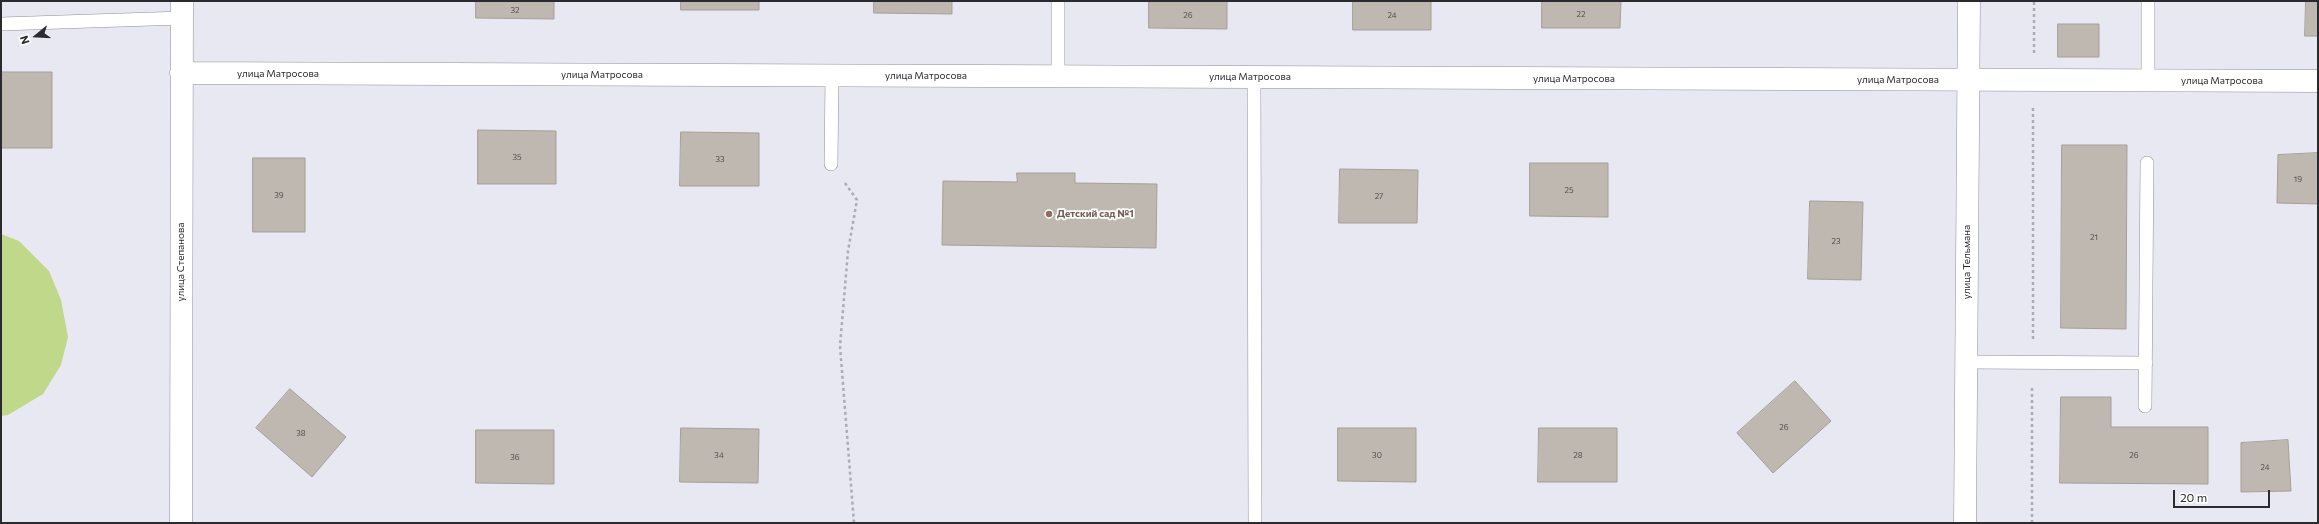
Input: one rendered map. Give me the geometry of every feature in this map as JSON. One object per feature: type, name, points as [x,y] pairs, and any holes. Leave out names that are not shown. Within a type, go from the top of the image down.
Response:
[{"type":"street","name":"улица Тельмана","points":[[1965,523],[1969,1]]},
{"type":"street","name":"улица Степанова","points":[[181,523],[182,10]]},
{"type":"street","name":"улица Матросова","points":[[181,73],[2318,81]]},
{"type":"lane","points":[[1058,1],[1058,77]]},
{"type":"lane","points":[[2148,1],[2148,81]]},
{"type":"lane","points":[[1,24],[182,10]]},
{"type":"lane","points":[[831,164],[832,76]]},
{"type":"lane","points":[[1254,77],[1255,523]]},
{"type":"lane","points":[[2146,406],[2147,163]]},
{"type":"lane","points":[[1966,362],[2146,363]]},
{"type":"path","points":[[2032,523],[2034,1]]},
{"type":"path","points":[[831,164],[857,200],[848,251],[840,346],[854,523]]},
{"type":"green space","points":[[1,234],[19,241],[49,271],[61,300],[68,337],[61,365],[43,394],[8,415],[1,416]]},
{"type":"building","points":[[476,1],[554,1],[554,19],[476,18]]},
{"type":"building","points":[[681,1],[759,1],[759,10],[681,10]]},
{"type":"building","points":[[874,1],[952,1],[952,14],[874,13]]},
{"type":"building","points":[[1149,1],[1227,1],[1227,29],[1149,28]]},
{"type":"building","points":[[1353,1],[1431,1],[1431,30],[1353,30]]},
{"type":"building","points":[[1542,1],[1621,1],[1620,28],[1542,28]]},
{"type":"building","points":[[2306,1],[2318,1],[2318,36],[2305,36]]},
{"type":"building","points":[[2058,24],[2099,24],[2099,57],[2058,57]]},
{"type":"building","points":[[1,72],[52,72],[52,148],[1,148]]},
{"type":"building","points":[[478,130],[556,131],[556,184],[478,184]]},
{"type":"building","points":[[681,132],[759,133],[759,186],[680,186]]},
{"type":"building","points":[[2062,145],[2127,145],[2126,329],[2061,328]]},
{"type":"building","points":[[2318,153],[2318,204],[2277,203],[2278,155]]},
{"type":"building","points":[[253,158],[305,158],[305,232],[253,232]]},
{"type":"building","points":[[1530,163],[1608,163],[1608,217],[1530,216]]},
{"type":"building","points":[[1340,169],[1418,170],[1417,223],[1339,223]]},
{"type":"building","name":"Детский сад №1","points":[[1017,173],[1075,173],[1075,183],[1157,184],[1156,248],[942,245],[943,181],[1017,182]]},
{"type":"building","points":[[1810,201],[1863,202],[1861,280],[1808,279]]},
{"type":"building","points":[[1795,381],[1831,421],[1773,473],[1737,433]]},
{"type":"building","points":[[290,389],[346,437],[312,477],[256,428]]},
{"type":"building","points":[[2061,397],[2111,397],[2111,427],[2208,427],[2208,484],[2060,483]]},
{"type":"building","points":[[681,428],[759,429],[758,483],[680,482]]},
{"type":"building","points":[[1338,428],[1416,428],[1416,482],[1338,481]]},
{"type":"building","points":[[1539,428],[1617,428],[1617,482],[1538,482]]},
{"type":"building","points":[[476,430],[554,430],[554,484],[476,483]]},
{"type":"building","points":[[2288,440],[2291,491],[2241,492],[2241,443]]},
{"type":"place","name":"Детский сад №1","points":[[1049,214]]}]
